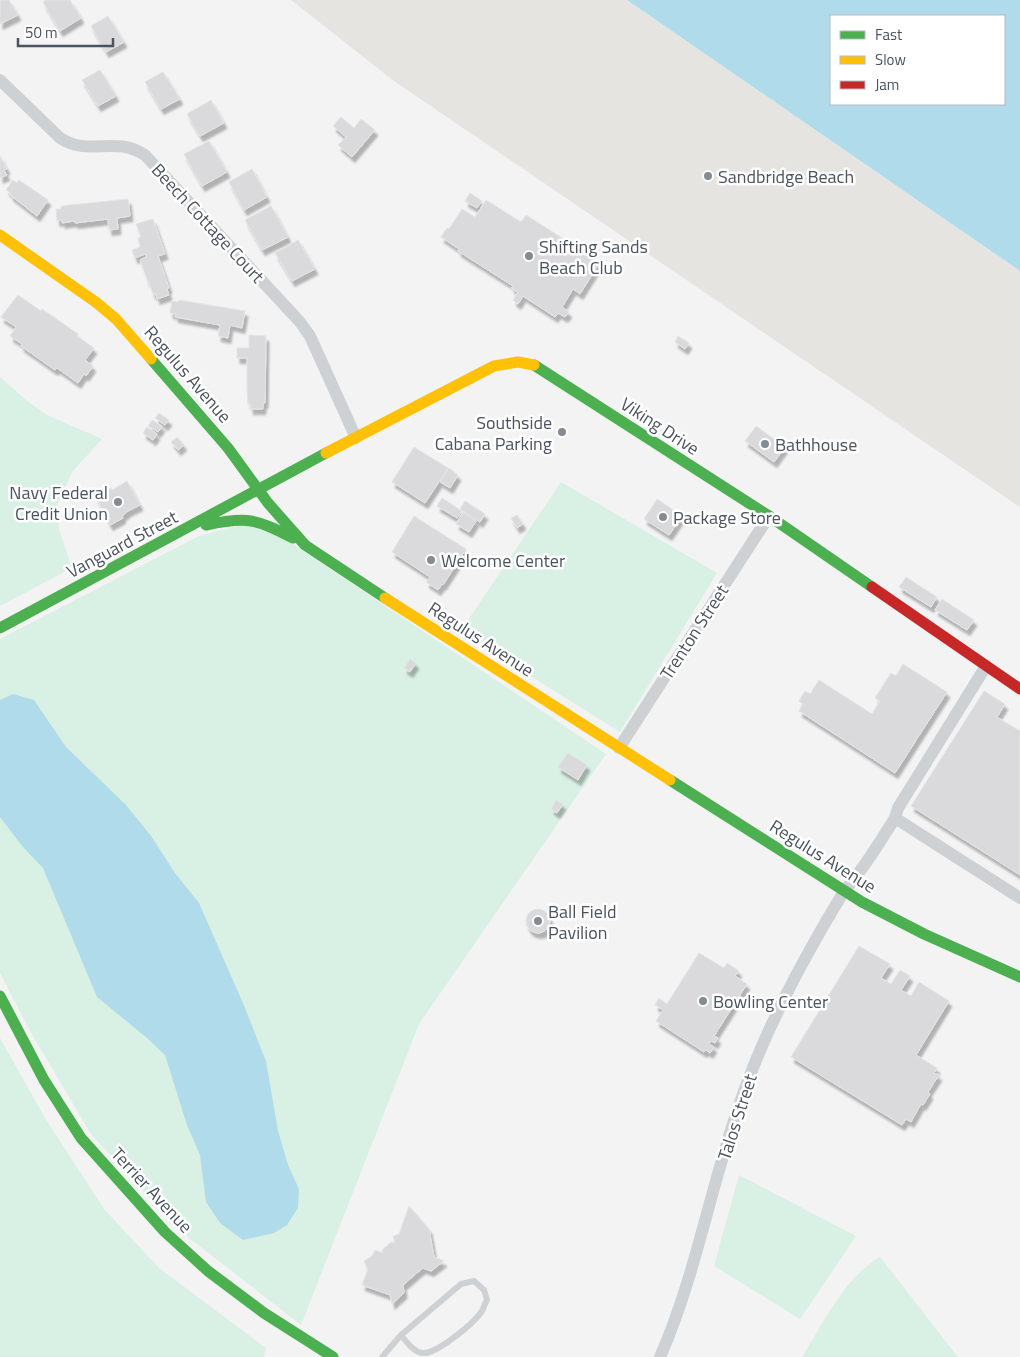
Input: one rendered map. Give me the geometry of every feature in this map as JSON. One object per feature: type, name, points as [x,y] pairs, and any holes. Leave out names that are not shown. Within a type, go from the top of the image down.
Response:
[{"type":"street","name":"Beech Cottage Court","points":[[0,80],[60,138],[69,144],[81,147],[122,146],[135,149],[145,155],[300,322],[310,336],[356,438]]},
{"type":"street","name":"Regulus Avenue","points":[[0,235],[97,303],[116,319],[228,448],[268,503],[305,545],[862,902],[924,934],[1020,977]]},
{"type":"street","name":"Viking Drive","points":[[258,488],[494,366],[510,361],[521,361],[532,364],[768,516],[1020,689]]},
{"type":"street","name":"Vanguard Street","points":[[0,628],[187,529],[258,488]]},
{"type":"street","name":"Trenton Street","points":[[619,748],[768,516]]},
{"type":"street","points":[[187,529],[235,519],[249,519],[265,523],[305,545]]},
{"type":"street","name":"Talos Street","points":[[660,1357],[687,1284],[733,1122],[753,1066],[788,993],[845,891],[858,875],[895,818],[898,808],[986,666]]},
{"type":"street","points":[[895,818],[1020,898]]},
{"type":"street","name":"Terrier Avenue","points":[[0,996],[44,1080],[81,1138],[165,1232],[208,1270],[264,1313],[333,1357]]},
{"type":"lane","points":[[382,1357],[401,1335],[460,1284],[474,1281],[484,1290],[487,1300],[482,1312],[466,1327],[431,1352],[421,1353],[411,1347],[401,1335]]},
{"type":"green space","points":[[0,377],[26,400],[47,415],[102,439],[72,472],[57,506],[59,529],[72,568],[0,606]]},
{"type":"green space","points":[[561,482],[717,573],[620,732],[460,632]]},
{"type":"green space","points":[[246,524],[281,536],[606,754],[419,1024],[301,1325],[179,1230],[91,1134],[31,1033],[0,973],[0,639],[199,536]]},
{"type":"green space","points":[[0,1038],[45,1118],[104,1209],[159,1268],[266,1348],[264,1357],[0,1357]]},
{"type":"green space","points":[[739,1175],[856,1236],[800,1319],[714,1266]]},
{"type":"green space","points":[[880,1257],[958,1357],[802,1357],[845,1289],[867,1266]]},
{"type":"sand","name":"Sandbridge Beach","points":[[291,0],[627,0],[1020,271],[1020,507],[394,81]]},
{"type":"water","points":[[627,0],[1020,0],[1020,271]]},
{"type":"water","points":[[13,694],[34,700],[66,747],[126,805],[151,836],[175,873],[199,903],[266,1061],[278,1131],[288,1165],[299,1189],[298,1208],[287,1225],[274,1233],[243,1240],[220,1223],[206,1202],[200,1155],[187,1125],[165,1055],[97,997],[43,868],[22,846],[0,817],[0,700]]},
{"type":"building","points":[[0,0],[9,0],[18,15],[0,24]]},
{"type":"building","points":[[47,0],[70,0],[81,18],[60,31],[43,2]]},
{"type":"building","points":[[108,16],[124,42],[106,52],[91,26]]},
{"type":"building","points":[[100,70],[116,96],[98,106],[82,80]]},
{"type":"building","points":[[163,72],[180,99],[161,109],[145,82]]},
{"type":"building","points":[[211,100],[224,123],[200,136],[187,114]]},
{"type":"building","points":[[341,117],[354,128],[361,119],[375,130],[352,157],[338,145],[346,137],[333,126]]},
{"type":"building","points":[[209,141],[227,172],[202,186],[184,154]]},
{"type":"building","points":[[0,156],[7,169],[4,170],[7,175],[0,178]]},
{"type":"building","points":[[252,169],[267,197],[244,210],[229,182]]},
{"type":"building","points":[[13,180],[17,183],[19,180],[48,200],[37,216],[6,190]]},
{"type":"building","points":[[470,193],[482,201],[477,208],[465,201]]},
{"type":"building","points":[[128,199],[130,216],[117,218],[118,229],[109,230],[108,219],[75,223],[74,221],[62,223],[62,220],[57,221],[56,209],[61,209],[61,206]]},
{"type":"building","name":"Shifting Sands Beach Club","points":[[486,200],[521,222],[526,215],[600,262],[580,294],[573,289],[562,307],[569,312],[565,317],[558,313],[555,317],[523,296],[518,304],[513,300],[518,292],[511,288],[513,286],[458,251],[459,249],[441,237],[447,228],[449,229],[462,209],[475,217]]},
{"type":"building","points":[[271,206],[288,237],[262,250],[245,220]]},
{"type":"building","points":[[153,219],[165,254],[158,256],[169,288],[167,289],[169,295],[157,299],[156,294],[153,294],[140,260],[146,257],[145,254],[135,258],[132,250],[140,247],[138,238],[141,237],[136,224]]},
{"type":"building","points":[[298,240],[315,269],[292,281],[275,253]]},
{"type":"building","points":[[18,295],[78,334],[77,336],[94,348],[85,360],[93,366],[78,383],[57,368],[55,370],[10,336],[16,327],[1,317]]},
{"type":"building","points":[[179,300],[245,311],[242,328],[230,325],[228,338],[218,336],[220,325],[175,317],[176,314],[170,313],[172,301],[178,302]]},
{"type":"building","points":[[249,335],[266,336],[265,403],[263,403],[263,409],[250,409],[251,404],[248,404],[247,390],[247,358],[237,358],[237,348],[249,348]]},
{"type":"building","points":[[678,336],[689,343],[685,349],[675,342]]},
{"type":"building","points":[[159,413],[169,420],[165,425],[155,418]]},
{"type":"building","points":[[152,420],[162,426],[158,432],[148,426]]},
{"type":"building","name":"Bathhouse","points":[[756,426],[785,447],[774,462],[745,441]]},
{"type":"building","points":[[147,427],[157,434],[153,440],[143,433]]},
{"type":"building","points":[[177,437],[184,445],[178,450],[171,442]]},
{"type":"building","points":[[414,447],[448,468],[425,503],[392,482]]},
{"type":"building","points":[[449,468],[458,475],[450,488],[440,482]]},
{"type":"building","name":"Navy Federal Credit Union","points":[[127,481],[140,505],[128,511],[122,516],[123,518],[110,525],[96,498],[108,492],[107,490],[111,488],[112,490]]},
{"type":"building","points":[[442,498],[462,511],[457,518],[437,506]]},
{"type":"building","name":"Package Store","points":[[657,499],[682,516],[669,535],[644,519]]},
{"type":"building","points":[[465,501],[485,514],[480,522],[460,509]]},
{"type":"building","points":[[463,512],[476,521],[469,532],[456,524]]},
{"type":"building","points":[[517,515],[523,524],[517,528],[511,518]]},
{"type":"building","name":"Welcome Center","points":[[414,516],[466,549],[438,590],[426,582],[430,577],[392,552]]},
{"type":"building","points":[[906,577],[937,597],[931,607],[899,587]]},
{"type":"building","points":[[942,599],[974,620],[967,630],[935,610]]},
{"type":"building","points":[[410,659],[416,663],[410,672],[404,668]]},
{"type":"building","points":[[903,664],[947,692],[895,773],[799,711],[803,704],[799,701],[805,691],[810,694],[819,680],[872,714],[880,701],[875,698],[891,673],[896,676]]},
{"type":"building","points":[[984,691],[1005,704],[997,717],[1020,731],[1020,875],[911,806]]},
{"type":"building","points":[[568,753],[587,765],[578,780],[558,767]]},
{"type":"building","points":[[556,800],[563,804],[557,813],[551,809]]},
{"type":"building","name":"Ball Field Pavilion","points":[[538,909],[547,912],[550,921],[547,930],[538,933],[529,930],[526,921],[529,912]]},
{"type":"building","points":[[859,946],[890,964],[881,978],[891,984],[900,970],[910,976],[901,990],[911,996],[919,982],[949,1001],[916,1055],[937,1068],[934,1073],[939,1075],[928,1092],[930,1094],[923,1105],[921,1104],[911,1122],[906,1119],[902,1125],[791,1057]]},
{"type":"building","name":"Bowling Center","points":[[699,953],[724,968],[727,963],[739,971],[735,976],[747,984],[714,1036],[718,1038],[715,1043],[711,1041],[709,1044],[714,1047],[710,1053],[706,1050],[704,1052],[656,1021],[663,1010],[655,1005],[659,998],[667,1004]]},
{"type":"building","points":[[409,1206],[429,1229],[434,1257],[444,1261],[431,1271],[423,1268],[418,1272],[403,1285],[404,1293],[392,1304],[390,1295],[362,1285],[368,1269],[364,1261],[372,1256],[375,1250],[383,1253],[382,1250],[391,1242],[395,1243],[393,1236],[399,1234]]},
{"type":"traffic: fast","points":[[151,359],[228,448],[268,503],[305,545],[385,598]]},
{"type":"traffic: fast","points":[[534,365],[769,516],[872,587]]},
{"type":"traffic: fast","points":[[0,628],[326,453]]},
{"type":"traffic: fast","points":[[206,525],[242,520],[251,521],[260,523],[293,538]]},
{"type":"traffic: fast","points":[[670,780],[862,902],[924,934],[1020,977]]},
{"type":"traffic: fast","points":[[0,996],[44,1080],[81,1138],[165,1232],[208,1271],[264,1313],[333,1357]]},
{"type":"traffic: slow","points":[[0,235],[97,303],[116,319],[151,359]]},
{"type":"traffic: slow","points":[[326,453],[494,366],[518,362],[534,365]]},
{"type":"traffic: slow","points":[[385,598],[670,780]]},
{"type":"traffic: jam","points":[[872,587],[1020,689]]},
{"type":"place","name":"Sandbridge Beach","points":[[708,176]]},
{"type":"place","name":"Shifting Sands Beach Club","points":[[529,256]]},
{"type":"place","name":"Southside Cabana Parking","points":[[562,432]]},
{"type":"place","name":"Bathhouse","points":[[765,444]]},
{"type":"place","name":"Navy Federal Credit Union","points":[[118,502]]},
{"type":"place","name":"Package Store","points":[[663,517]]},
{"type":"place","name":"Welcome Center","points":[[431,560]]},
{"type":"place","name":"Ball Field Pavilion","points":[[538,921]]},
{"type":"place","name":"Bowling Center","points":[[703,1001]]}]
